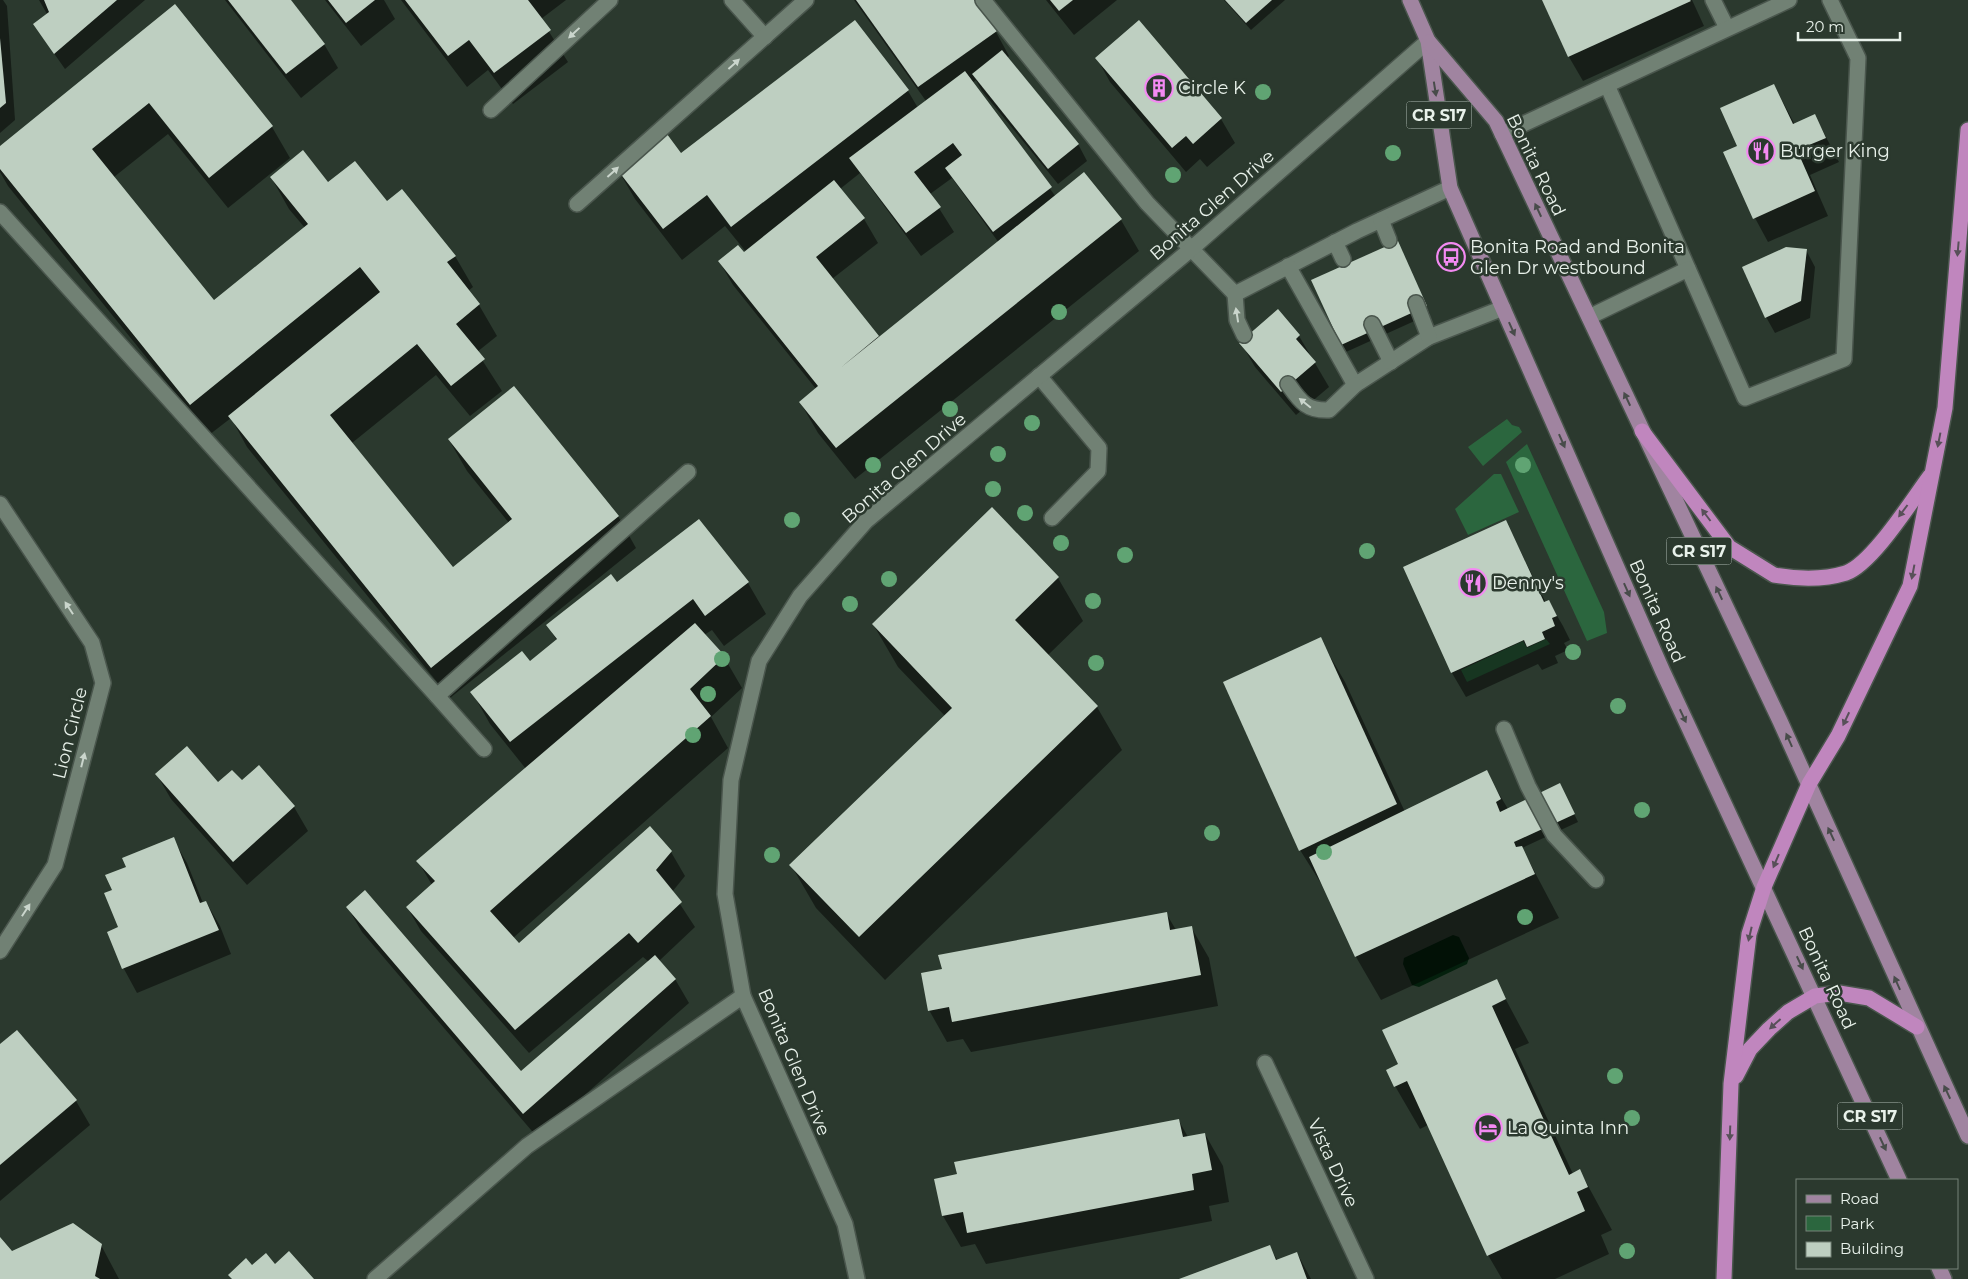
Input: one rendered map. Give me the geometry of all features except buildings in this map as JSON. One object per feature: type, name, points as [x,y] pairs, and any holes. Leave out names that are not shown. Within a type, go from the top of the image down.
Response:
[{"type":"highway","points":[[1724,1279],[1731,1084],[1749,934],[1764,887],[1809,784],[1838,736],[1910,586],[1945,408],[1968,130]]},
{"type":"highway","points":[[1642,431],[1729,547],[1774,575],[1817,578],[1847,572],[1870,556],[1932,472]]},
{"type":"highway","points":[[1731,1084],[1750,1049],[1769,1029],[1788,1012],[1815,996],[1839,993],[1868,998],[1917,1027]]},
{"type":"main road","name":"Bonita Road","points":[[1410,0],[1428,41],[1450,188],[1663,672],[1899,1179]]},
{"type":"main road","name":"Bonita Road","points":[[1428,41],[1496,122],[1502,134],[1809,784],[1917,1027],[1968,1136]]},
{"type":"street","points":[[491,110],[610,0]]},
{"type":"street","points":[[732,0],[765,37]]},
{"type":"street","points":[[576,204],[806,0]]},
{"type":"street","points":[[983,0],[1147,203],[1190,250],[1235,294],[1237,320],[1244,336]]},
{"type":"street","points":[[1714,0],[1727,28]]},
{"type":"street","points":[[1502,134],[1789,0]]},
{"type":"street","points":[[1607,85],[1745,398],[1844,359],[1858,58],[1830,0]]},
{"type":"street","name":"Bonita Glen Drive","points":[[857,1279],[845,1224],[743,996],[725,894],[731,780],[759,661],[800,596],[866,521],[1190,250],[1428,41]]},
{"type":"street","points":[[1235,294],[1335,242],[1450,188]]},
{"type":"street","points":[[0,212],[484,749]]},
{"type":"street","points":[[1381,220],[1389,240]]},
{"type":"street","points":[[1335,242],[1343,259]]},
{"type":"street","points":[[1288,266],[1355,385]]},
{"type":"street","points":[[1589,318],[1688,269]]},
{"type":"street","points":[[1416,303],[1429,338]]},
{"type":"street","points":[[1288,384],[1300,401],[1315,411],[1329,410],[1355,385],[1429,338],[1503,308]]},
{"type":"street","points":[[1372,324],[1391,362]]},
{"type":"street","points":[[1040,376],[1099,448],[1098,471],[1052,518]]},
{"type":"street","points":[[437,696],[688,472]]},
{"type":"street","name":"Lion Circle","points":[[0,504],[92,643],[102,683],[55,865],[0,951]]},
{"type":"street","points":[[1504,729],[1528,786],[1554,836],[1596,880]]},
{"type":"street","points":[[375,1279],[527,1146],[743,996]]},
{"type":"street","name":"Vista Drive","points":[[1265,1063],[1366,1279]]},
{"type":"green space","points":[[1507,419],[1512,425],[1519,427],[1522,432],[1483,466],[1468,447]]},
{"type":"green space","points":[[1527,444],[1604,612],[1607,633],[1587,641],[1506,462]]},
{"type":"green space","points":[[1494,474],[1501,474],[1519,512],[1468,535],[1455,509]]},
{"type":"green space","points":[[1546,639],[1550,644],[1467,682],[1461,670],[1523,641],[1527,648]]},
{"type":"shaded area","points":[[1453,935],[1459,937],[1469,958],[1467,964],[1419,987],[1412,985],[1403,964],[1404,958]]},
{"type":"place","name":"Circle K","points":[[1159,88]]},
{"type":"place","name":"Burger King","points":[[1761,151]]},
{"type":"place","name":"Bonita Road and Bonita Glen Dr westbound","points":[[1451,257]]},
{"type":"place","name":"Denny's","points":[[1473,583]]},
{"type":"place","name":"La Quinta Inn","points":[[1488,1128]]}]
